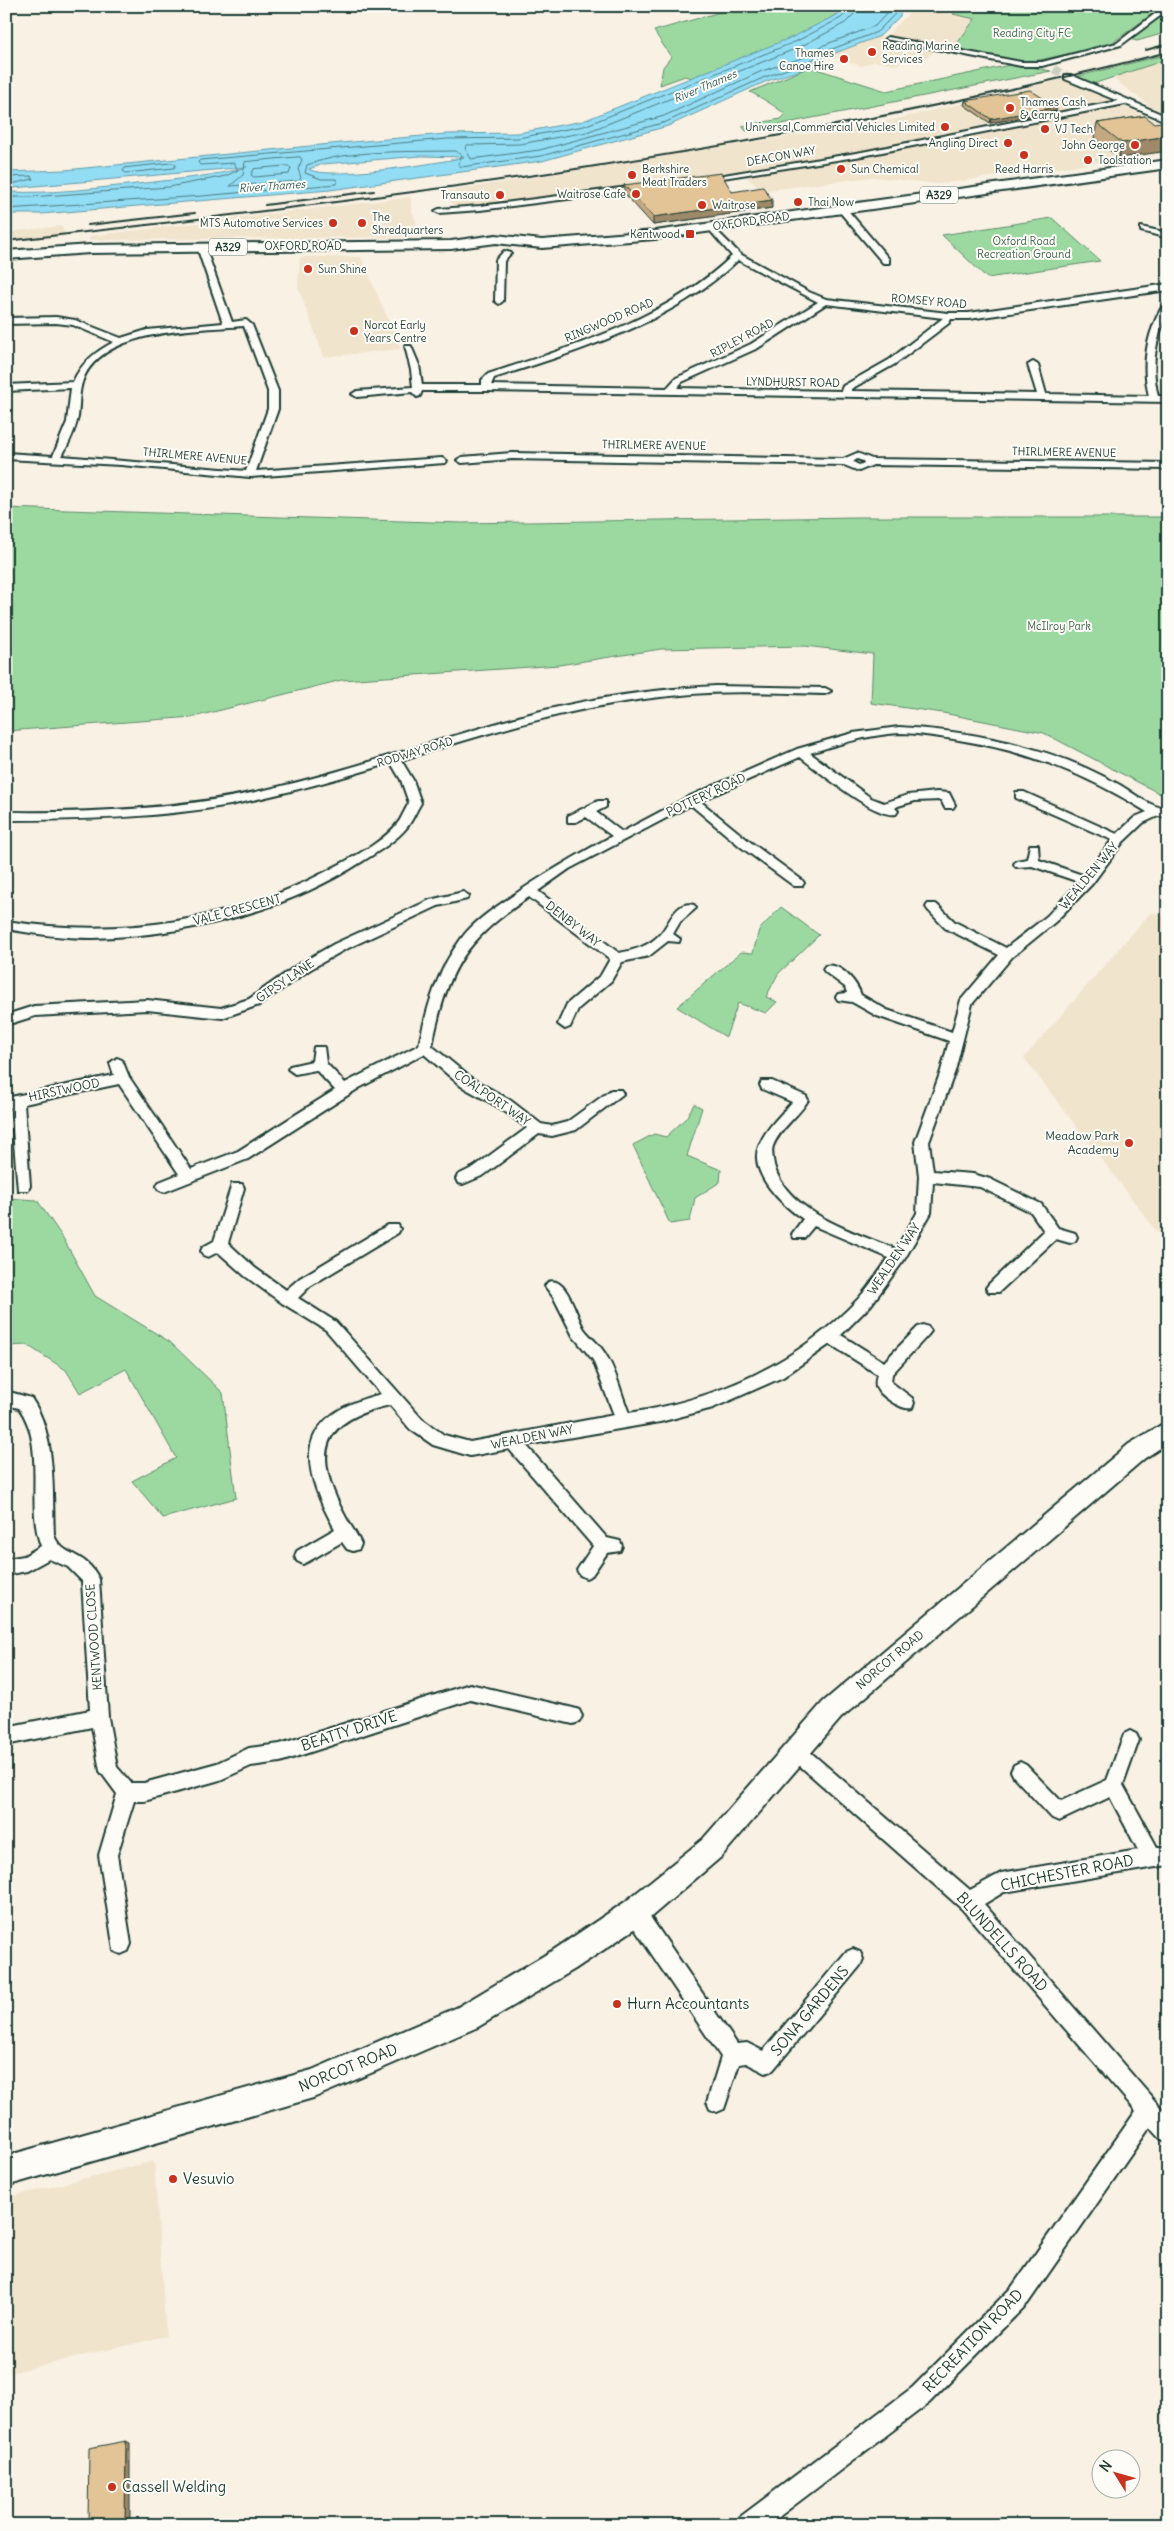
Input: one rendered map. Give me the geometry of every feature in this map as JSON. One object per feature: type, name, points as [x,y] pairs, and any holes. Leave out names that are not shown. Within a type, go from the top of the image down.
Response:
[{"type":"main road","name":"OXFORD ROAD","points":[[6,255],[90,249],[202,247],[451,245],[500,250],[542,244],[634,237],[1168,164]]},
{"type":"street","points":[[888,39],[1021,64],[1042,64],[1119,44],[1168,6]]},
{"type":"street","points":[[1042,64],[1054,69]]},
{"type":"street","points":[[1068,77],[1168,120]]},
{"type":"street","name":"DEACON WAY","points":[[694,180],[801,164],[1125,102]]},
{"type":"street","points":[[438,211],[490,207],[658,185]]},
{"type":"street","points":[[842,209],[886,261]]},
{"type":"street","name":"ROMSEY ROAD","points":[[710,227],[737,256],[806,294],[824,301],[948,316],[969,316],[1168,287]]},
{"type":"street","points":[[1144,229],[1168,236]]},
{"type":"street","points":[[202,247],[228,324]]},
{"type":"street","points":[[499,301],[500,250]]},
{"type":"street","name":"RINGWOOD ROAD","points":[[486,388],[487,380],[490,376],[593,342],[657,313],[696,291],[724,270],[737,256]]},
{"type":"street","name":"RIPLEY ROAD","points":[[672,391],[672,386],[679,380],[752,349],[824,301]]},
{"type":"street","points":[[1154,399],[1149,381],[1150,348],[1156,328],[1168,304]]},
{"type":"street","points":[[846,394],[846,388],[892,362],[946,321],[948,316]]},
{"type":"street","points":[[6,320],[56,320],[75,323],[120,341]]},
{"type":"street","points":[[56,459],[70,433],[76,385],[87,366],[106,349],[120,341],[147,333],[228,324],[248,325],[273,391],[273,408],[250,474]]},
{"type":"street","points":[[408,348],[417,367],[415,377],[417,391]]},
{"type":"street","points":[[1033,365],[1042,397]]},
{"type":"street","points":[[6,388],[76,385]]},
{"type":"street","name":"LYNDHURST ROAD","points":[[357,394],[486,388],[1168,399]]},
{"type":"street","name":"THIRLMERE AVENUE","points":[[6,456],[121,462],[250,474],[442,461],[450,456],[456,456],[456,464],[512,456],[847,462],[851,457],[857,456],[867,459],[869,462],[1168,466]]},
{"type":"street","name":"RODWAY ROAD","points":[[6,816],[78,817],[197,807],[299,786],[509,724],[579,706],[653,694],[716,689],[825,692]]},
{"type":"street","name":"POTTERY ROAD","points":[[425,1048],[434,1003],[448,970],[466,942],[495,914],[565,866],[621,836],[692,800],[801,752],[853,736],[899,730],[968,737],[1035,754],[1080,770],[1162,813]]},
{"type":"street","points":[[801,752],[867,801],[889,809],[909,798],[926,795],[945,796],[949,806]]},
{"type":"street","name":"VALE CRESCENT","points":[[6,925],[54,932],[104,932],[169,928],[270,903],[323,881],[368,853],[403,824],[415,803],[407,780],[394,759]]},
{"type":"street","points":[[1020,795],[1029,804],[1119,840]]},
{"type":"street","points":[[692,800],[745,844],[798,883]]},
{"type":"street","points":[[572,819],[602,804]]},
{"type":"street","points":[[588,812],[621,836]]},
{"type":"street","name":"WEALDEN WAY","points":[[237,1188],[214,1248],[287,1300],[331,1326],[416,1424],[439,1440],[470,1449],[511,1440],[660,1415],[713,1401],[777,1372],[830,1336],[866,1300],[899,1256],[924,1214],[926,1176],[922,1142],[948,1071],[966,1003],[979,984],[1007,954],[1051,919],[1088,880],[1119,840],[1139,820],[1162,813]]},
{"type":"street","points":[[1033,862],[1034,848]]},
{"type":"street","points":[[1020,864],[1033,862],[1088,880]]},
{"type":"street","name":"DENBY WAY","points":[[529,890],[617,958]]},
{"type":"street","name":"GIPSY LANE","points":[[6,1020],[34,1011],[147,1005],[222,1013],[254,1002],[304,967],[339,947],[434,903],[463,896]]},
{"type":"street","points":[[932,907],[950,925],[1007,954]]},
{"type":"street","points":[[565,1024],[572,1007],[606,978],[617,958],[644,953],[671,938],[675,919],[690,908]]},
{"type":"street","points":[[830,969],[851,985],[849,998],[882,1013],[956,1038]]},
{"type":"street","points":[[164,1186],[187,1175],[240,1156],[343,1090],[392,1062],[425,1048]]},
{"type":"street","name":"COALPORT WAY","points":[[425,1048],[466,1082],[505,1104],[537,1128],[552,1131],[601,1114],[616,1094]]},
{"type":"street","points":[[295,1070],[319,1057],[343,1090]]},
{"type":"street","points":[[117,1063],[122,1078],[187,1175]]},
{"type":"street","name":"HIRSTWOOD","points":[[12,1102],[122,1078]]},
{"type":"street","points":[[767,1085],[801,1100],[765,1148],[766,1171],[779,1193],[812,1218],[850,1237],[899,1256]]},
{"type":"street","points":[[12,1102],[23,1186]]},
{"type":"street","name":"COALPORT WAY","points":[[463,1179],[479,1172],[537,1128]]},
{"type":"street","points":[[926,1176],[973,1179],[985,1183],[1036,1208],[1053,1232],[1070,1237]]},
{"type":"street","points":[[799,1234],[812,1218]]},
{"type":"street","points":[[287,1300],[305,1282],[393,1230]]},
{"type":"street","points":[[994,1288],[1053,1232]]},
{"type":"street","points":[[553,1286],[560,1294],[578,1332],[599,1357],[624,1420]]},
{"type":"street","points":[[906,1403],[883,1384],[885,1371],[923,1331]]},
{"type":"street","points":[[830,1336],[885,1371]]},
{"type":"street","points":[[6,1398],[24,1402],[33,1414],[38,1433],[46,1535],[50,1550],[27,1563],[6,1567]]},
{"type":"street","points":[[303,1556],[349,1538],[323,1488],[317,1453],[323,1434],[340,1418],[365,1404],[394,1398]]},
{"type":"street","name":"NORCOT ROAD","points":[[6,2171],[313,2084],[468,2017],[565,1959],[635,1912],[712,1848],[832,1710],[1137,1451],[1168,1431]]},
{"type":"street","points":[[511,1440],[608,1545],[586,1570]]},
{"type":"street","name":"KENTWOOD CLOSE","points":[[50,1550],[53,1554],[80,1565],[90,1579],[99,1717],[109,1771],[127,1792]]},
{"type":"street","name":"BEATTY DRIVE","points":[[127,1792],[144,1792],[220,1771],[249,1757],[280,1753],[470,1692],[573,1716]]},
{"type":"street","points":[[6,1736],[99,1717]]},
{"type":"street","points":[[1020,1771],[1059,1812],[1114,1786],[1130,1740]]},
{"type":"street","name":"BLUNDELLS ROAD","points":[[796,1751],[969,1902],[1168,2132]]},
{"type":"street","points":[[1114,1786],[1160,1856]]},
{"type":"street","points":[[121,1944],[108,1855],[127,1792]]},
{"type":"street","name":"CHICHESTER ROAD","points":[[969,1902],[1001,1883],[1160,1856]]},
{"type":"street","points":[[635,1912],[732,2055],[716,2102]]},
{"type":"street","name":"SONA GARDENS","points":[[732,2055],[747,2053],[766,2063],[853,1959]]},
{"type":"street","name":"RECREATION ROAD","points":[[748,2525],[921,2395],[1020,2296],[1149,2110]]},
{"type":"shaded area","points":[[916,7],[976,19],[953,49],[948,52],[937,50],[919,62],[907,60],[896,65],[875,61],[862,66],[827,56],[874,37],[888,37],[891,31]]},
{"type":"shaded area","points":[[1168,59],[1168,115],[1150,106],[1111,77]]},
{"type":"shaded area","points":[[1064,79],[1168,127],[1168,153],[939,184],[872,177],[762,191],[741,172],[457,209],[443,192],[892,120]]},
{"type":"shaded area","points":[[411,197],[411,208],[416,221],[415,237],[89,240],[90,236]]},
{"type":"shaded area","points":[[62,226],[65,236],[6,242],[6,232]]},
{"type":"shaded area","name":"Norcot Early Years Centre","points":[[300,257],[361,257],[401,349],[324,357],[298,287]]},
{"type":"shaded area","name":"Meadow Park Academy","points":[[1151,912],[1168,917],[1168,1229],[1158,1233],[1024,1058]]},
{"type":"shaded area","points":[[154,2161],[166,2336],[6,2374],[6,2198]]},
{"type":"green space","points":[[741,6],[846,6],[831,18],[813,28],[772,47],[691,78],[685,76],[660,85],[663,67],[671,57],[654,31]]},
{"type":"green space","name":"Reading City FC","points":[[958,6],[1163,6],[1109,45],[1024,62],[953,49],[975,19],[953,14]]},
{"type":"green space","points":[[1168,10],[1168,32],[1137,41],[1129,39]]},
{"type":"green space","points":[[1168,54],[1168,59],[1093,84],[1075,77]]},
{"type":"green space","points":[[1015,64],[1051,71],[746,131],[742,126],[781,119],[785,115],[750,92],[810,67],[886,91]]},
{"type":"green space","name":"Oxford Road Recreation Ground","points":[[1052,218],[1100,261],[987,278],[942,235]]},
{"type":"green space","name":"McIlroy Park","points":[[6,508],[462,523],[858,517],[1168,517],[1168,798],[1044,733],[943,713],[871,703],[873,654],[805,646],[661,649],[559,665],[342,680],[193,717],[6,731]]},
{"type":"green space","points":[[781,907],[819,935],[778,974],[766,997],[777,1002],[766,1013],[738,1003],[726,1037],[677,1007],[741,952],[753,953],[759,930]]},
{"type":"green space","points":[[694,1104],[702,1108],[687,1156],[721,1170],[720,1182],[695,1198],[690,1221],[670,1224],[633,1145],[654,1134],[666,1137],[686,1118]]},
{"type":"green space","points":[[6,1198],[37,1200],[63,1238],[95,1296],[170,1342],[223,1393],[236,1498],[163,1518],[132,1481],[176,1458],[126,1369],[80,1393],[66,1370],[27,1345],[6,1346]]},
{"type":"water","name":"River Thames","points":[[846,6],[901,6],[900,16],[880,36],[827,56],[813,66],[767,81],[668,126],[542,161],[330,190],[41,214],[6,214],[6,172],[65,170],[446,134],[518,133],[583,121],[795,36],[838,14]],"holes":[[[421,156],[464,157],[409,167],[359,172],[319,172],[309,169],[323,164]],[[247,167],[196,177],[111,187],[8,192],[13,188]]]},
{"type":"building","name":"Thames Cash & Carry","points":[[1030,90],[1057,107],[991,119],[965,101]]},
{"type":"building","points":[[1145,116],[1154,123],[1168,121],[1168,136],[1122,143],[1097,123]]},
{"type":"building","name":"Waitrose","points":[[721,173],[732,192],[763,187],[772,200],[653,217],[624,185]]},
{"type":"building","name":"Cassell Welding","points":[[126,2441],[125,2525],[88,2525],[89,2448]]},
{"type":"tunnel","points":[[1054,69],[1068,77]]},
{"type":"railway","points":[[1146,50],[1168,44]]},
{"type":"railway","points":[[6,241],[299,207],[591,167],[881,116],[1025,86],[1168,52]]},
{"type":"railway","points":[[265,205],[374,191]]},
{"type":"railway","points":[[88,225],[195,213]]},
{"type":"place","name":"Reading Marine Services","points":[[872,52]]},
{"type":"place","name":"Thames Canoe Hire","points":[[844,59]]},
{"type":"place","name":"Thames Cash & Carry","points":[[1010,108]]},
{"type":"place","name":"Universal Commercial Vehicles Limited","points":[[945,127]]},
{"type":"place","name":"VJ Tech","points":[[1045,129]]},
{"type":"place","name":"Angling Direct","points":[[1008,143]]},
{"type":"place","name":"John George","points":[[1135,145]]},
{"type":"place","name":"Reed Harris","points":[[1024,155]]},
{"type":"place","name":"Toolstation","points":[[1088,160]]},
{"type":"place","name":"Sun Chemical","points":[[841,169]]},
{"type":"place","name":"Berkshire Meat Traders","points":[[632,175]]},
{"type":"place","name":"Waitrose Cafe","points":[[636,194]]},
{"type":"place","name":"Transauto","points":[[500,195]]},
{"type":"place","name":"Thai Now","points":[[798,202]]},
{"type":"place","name":"Waitrose","points":[[702,205]]},
{"type":"place","name":"MTS Automotive Services","points":[[333,223]]},
{"type":"place","name":"The Shredquarters","points":[[362,223]]},
{"type":"place","name":"Kentwood","points":[[690,234]]},
{"type":"place","name":"Sun Shine","points":[[308,269]]},
{"type":"place","name":"Norcot Early Years Centre","points":[[354,331]]},
{"type":"place","name":"Meadow Park Academy","points":[[1129,1143]]},
{"type":"place","name":"Hurn Accountants","points":[[617,2004]]},
{"type":"place","name":"Vesuvio","points":[[173,2179]]},
{"type":"place","name":"Cassell Welding","points":[[112,2487]]}]
